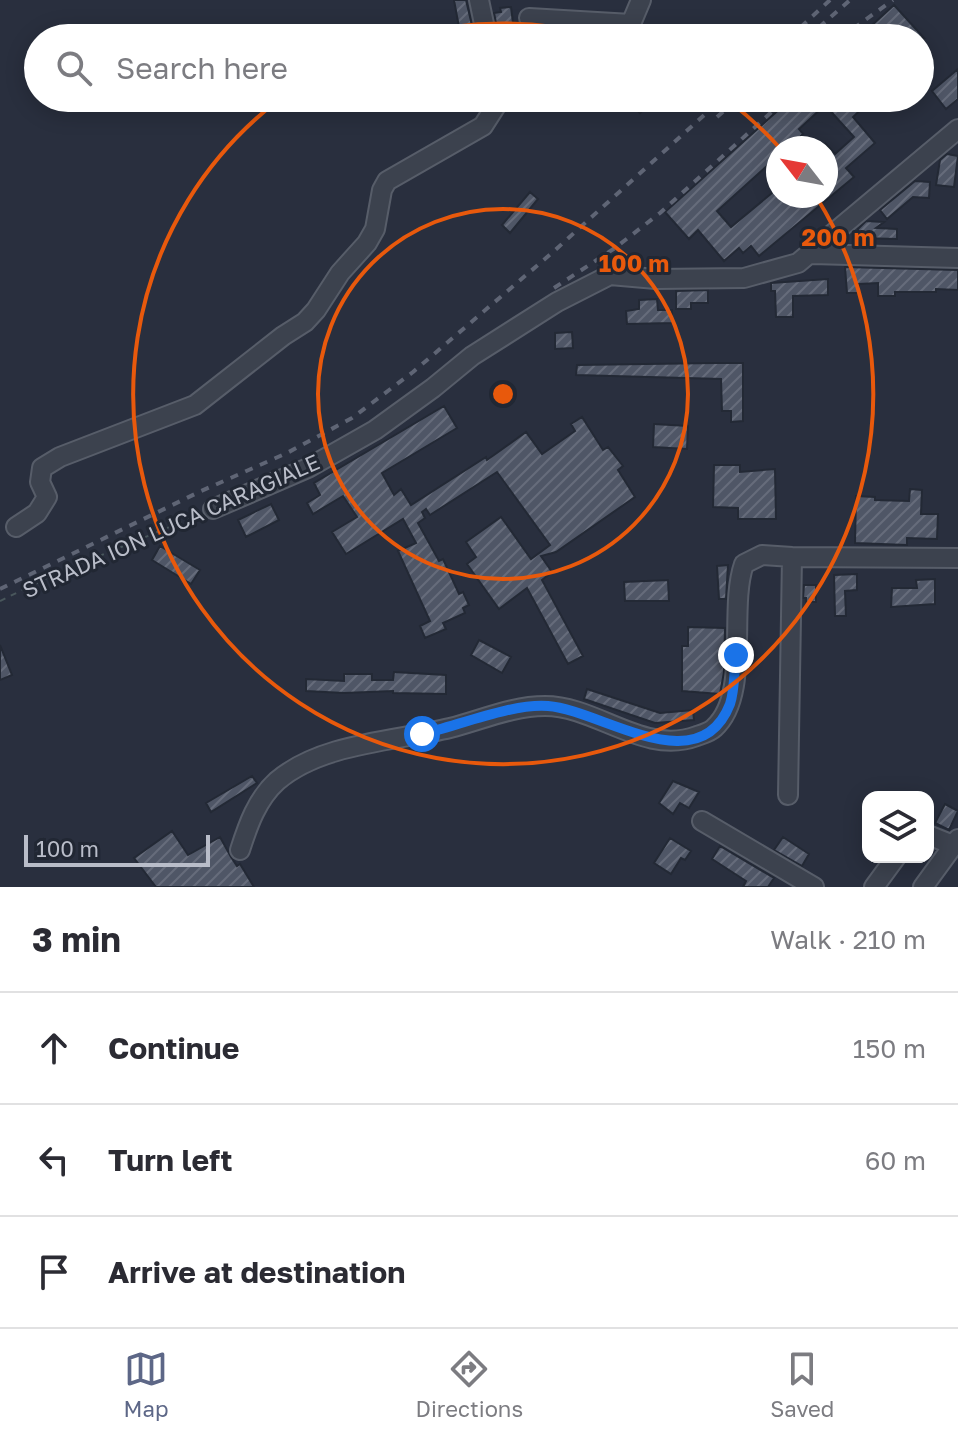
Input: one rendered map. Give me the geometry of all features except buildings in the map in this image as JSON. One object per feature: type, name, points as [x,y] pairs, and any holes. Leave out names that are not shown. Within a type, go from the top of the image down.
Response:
[{"type":"street","points":[[479,0],[484,24]]},
{"type":"street","points":[[631,24],[641,0]]},
{"type":"street","points":[[529,18],[575,24]]},
{"type":"street","points":[[16,527],[37,513],[47,497],[40,482],[42,468],[60,457],[195,405],[305,322],[375,229],[382,190],[387,181],[483,126],[492,112]]},
{"type":"street","name":"STRADA ION LUCA CARAGIALE","points":[[213,509],[308,468],[375,430],[472,356],[557,302],[610,275],[656,279],[744,278],[798,263],[958,129]]},
{"type":"street","name":"STRADA ION LUCA CARAGIALE","points":[[812,254],[958,258]]},
{"type":"street","points":[[240,850],[251,815],[276,782],[307,762],[362,744],[422,734],[518,708],[548,706],[589,716],[636,735],[672,741],[712,730],[731,700],[738,581],[744,564],[762,555],[958,558]]},
{"type":"street","points":[[788,795],[792,557]]},
{"type":"street","points":[[702,821],[814,887]]},
{"type":"street","points":[[925,886],[956,842],[934,836]]},
{"type":"street","points":[[874,887],[892,863]]},
{"type":"path","name":"STRADA ION LUCA CARAGIALE","points":[[0,601],[51,576],[213,509]]},
{"type":"railway","points":[[804,24],[830,0]]},
{"type":"railway","points":[[823,24],[850,0]]},
{"type":"railway","points":[[860,24],[893,0]]},
{"type":"railway","points":[[0,589],[199,492],[287,453],[352,418],[413,372],[553,252],[708,112]]},
{"type":"railway","points":[[717,117],[723,112]]},
{"type":"railway","points":[[554,288],[615,248],[660,213],[772,112]]},
{"type":"route","points":[[422,734],[518,708],[548,706],[589,716],[636,735],[672,741],[688,739],[712,730],[725,714],[731,700],[736,655]]}]
